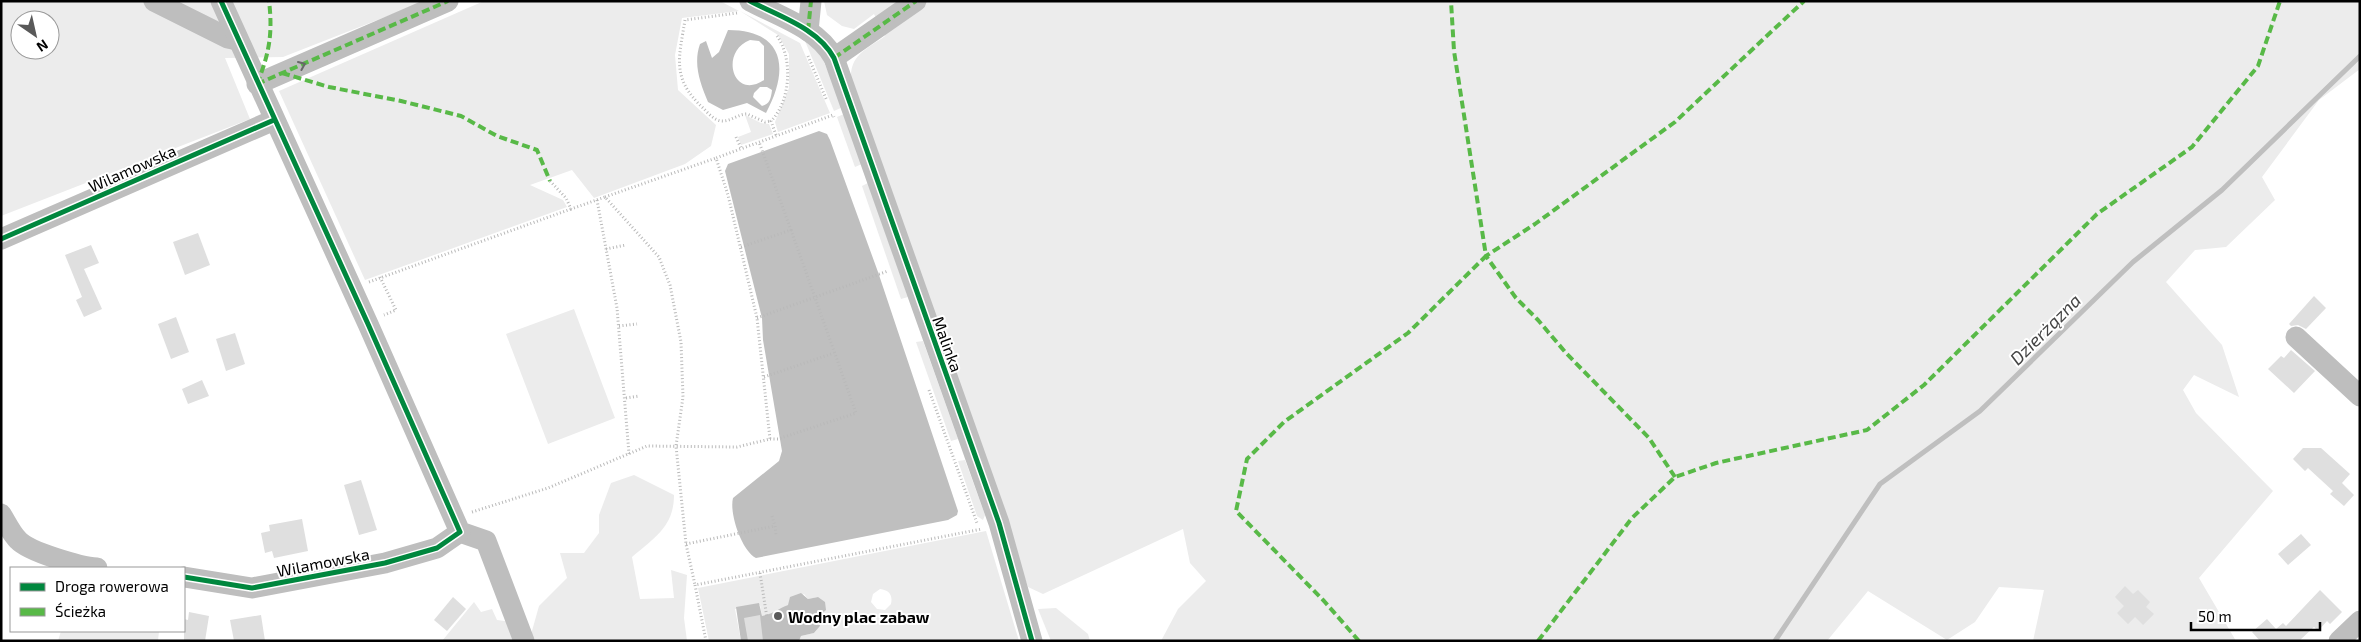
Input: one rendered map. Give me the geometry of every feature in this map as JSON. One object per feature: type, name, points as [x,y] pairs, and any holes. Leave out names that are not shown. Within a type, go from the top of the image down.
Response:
[{"type":"street","points":[[154,1],[228,38],[237,40]]},
{"type":"street","points":[[221,1],[460,532],[486,541],[524,641]]},
{"type":"street","points":[[257,84],[448,1]]},
{"type":"street","points":[[808,31],[811,1]]},
{"type":"street","points":[[744,7],[808,31],[828,47],[834,58],[916,1]]},
{"type":"street","name":"Malinka","points":[[834,58],[989,526],[1032,641]]},
{"type":"street","name":"Wilamowska","points":[[1,239],[274,120]]},
{"type":"street","points":[[2296,337],[2360,396]]},
{"type":"street","points":[[1,514],[18,541],[48,555],[84,567]]},
{"type":"street","name":"Wilamowska","points":[[185,577],[252,588],[385,563],[437,548],[460,532]]},
{"type":"street","points":[[2338,641],[2360,621]]},
{"type":"path","points":[[744,7],[685,20],[678,65],[680,75],[690,96],[715,118],[724,121],[747,114],[765,122],[771,120]]},
{"type":"path","points":[[770,31],[779,38],[788,58],[786,90],[771,120],[776,135]]},
{"type":"path","points":[[372,280],[833,115],[836,124]]},
{"type":"path","points":[[736,137],[741,148]]},
{"type":"path","points":[[460,532],[472,511],[548,488],[647,446],[737,446],[778,439],[856,413],[758,142]]},
{"type":"path","points":[[716,158],[741,247],[757,318],[770,439]]},
{"type":"path","points":[[550,181],[566,198],[571,209]]},
{"type":"path","points":[[605,197],[659,257],[670,285],[681,342],[683,397],[676,446],[686,544],[706,641]]},
{"type":"path","points":[[596,200],[619,326],[629,454]]},
{"type":"path","points":[[741,247],[791,230]]},
{"type":"path","points":[[606,249],[626,245]]},
{"type":"path","points":[[885,262],[891,280]]},
{"type":"path","points":[[757,318],[888,271]]},
{"type":"path","points":[[619,326],[637,324]]},
{"type":"path","points":[[764,377],[834,353]]},
{"type":"path","points":[[695,585],[989,526],[928,387]]},
{"type":"path","points":[[626,398],[639,396]]},
{"type":"path","points":[[772,516],[776,536]]},
{"type":"path","points":[[686,544],[774,526]]},
{"type":"path","points":[[760,573],[767,618]]},
{"type":"shaded area","points":[[1,1],[426,1],[283,57],[225,58],[250,119],[1,216]]},
{"type":"shaded area","points":[[484,1],[720,1],[739,11],[682,18],[675,55],[678,90],[716,125],[711,146],[685,164],[594,198],[572,170],[530,185],[563,200],[567,207],[365,280],[279,91]]},
{"type":"shaded area","points":[[824,1],[2360,1],[2360,69],[2319,100],[2262,177],[2275,200],[2226,247],[2195,250],[2166,282],[2222,345],[2239,397],[2194,375],[2183,390],[2196,413],[2273,491],[2199,578],[2236,641],[2033,641],[2044,590],[1999,587],[1975,622],[1947,640],[1868,591],[1827,641],[1161,641],[1178,609],[1206,581],[1190,563],[1183,529],[1043,594],[1028,587],[851,78],[857,57],[885,36],[874,14],[854,29],[842,26],[827,15]]},
{"type":"shaded area","points":[[740,11],[800,43],[830,113],[778,132],[775,122],[789,88],[789,54],[778,35]]},
{"type":"shaded area","points":[[728,30],[747,32],[762,37],[772,45],[777,56],[779,68],[778,82],[766,113],[747,103],[723,110],[708,102],[698,73],[698,51],[700,44],[706,41],[712,58],[719,52]],"holes":[[[750,40],[759,41],[764,46],[764,80],[753,85],[744,84],[738,80],[734,72],[733,63],[735,54],[740,46]],[[760,87],[767,87],[772,90],[770,100],[762,106],[753,97]]]},
{"type":"shaded area","points":[[805,41],[818,48],[843,107],[834,111]]},
{"type":"shaded area","points":[[844,114],[862,164],[855,167],[837,117]]},
{"type":"shaded area","points":[[745,115],[761,123],[769,124],[773,134],[741,145],[738,137],[751,132]]},
{"type":"shaded area","points":[[819,131],[827,134],[830,140],[878,272],[958,511],[957,515],[948,520],[756,558],[746,548],[738,531],[733,513],[733,498],[779,461],[782,451],[763,340],[762,318],[725,171],[728,164]]},
{"type":"shaded area","points":[[868,183],[908,297],[901,299],[862,186]]},
{"type":"shaded area","points":[[574,309],[615,418],[548,444],[506,334]]},
{"type":"shaded area","points":[[923,341],[958,439],[951,441],[916,342]]},
{"type":"shaded area","points":[[965,460],[985,515],[983,520],[977,516],[958,461]]},
{"type":"shaded area","points":[[634,475],[674,495],[671,516],[667,524],[632,557],[640,599],[674,598],[671,570],[687,575],[684,618],[687,641],[525,641],[530,638],[539,606],[567,578],[560,553],[584,553],[599,533],[599,515],[611,483]]},
{"type":"shaded area","points":[[986,531],[1019,641],[799,641],[801,636],[814,633],[820,626],[818,597],[808,599],[804,594],[776,613],[762,616],[760,605],[735,609],[741,641],[709,641],[698,588]],"holes":[[[880,589],[888,592],[891,598],[891,604],[885,610],[877,609],[871,602],[873,594]]]},
{"type":"shaded area","name":"Wodny plac zabaw","points":[[801,593],[808,599],[818,597],[825,602],[826,610],[818,617],[820,626],[814,633],[801,636],[799,641],[741,641],[736,607],[759,603],[762,616],[788,605],[790,597]]},
{"type":"shaded area","points":[[474,602],[481,612],[492,609],[497,620],[511,622],[516,641],[442,641]]},
{"type":"shaded area","points":[[1056,608],[1088,634],[1090,641],[1051,641],[1038,609]]},
{"type":"shaded area","points":[[61,632],[159,632],[158,641],[58,641]]},
{"type":"building","points":[[198,233],[210,265],[185,275],[173,242]]},
{"type":"building","points":[[91,245],[99,263],[84,269],[102,309],[84,317],[76,300],[82,297],[65,255]]},
{"type":"building","points":[[2314,296],[2326,308],[2306,329],[2298,325],[2291,326],[2289,324]]},
{"type":"building","points":[[176,317],[189,352],[171,359],[158,324]]},
{"type":"building","points":[[235,333],[245,364],[226,371],[216,339]]},
{"type":"building","points":[[2291,350],[2315,371],[2294,393],[2268,369],[2281,356],[2284,358]]},
{"type":"building","points":[[202,380],[209,396],[188,404],[182,389]]},
{"type":"building","points":[[2303,448],[2321,448],[2350,474],[2342,483],[2354,495],[2344,506],[2330,494],[2333,491],[2308,468],[2305,471],[2293,459]]},
{"type":"building","points":[[361,480],[377,530],[359,535],[344,485]]},
{"type":"building","points":[[302,519],[308,551],[274,558],[272,551],[265,553],[261,533],[270,531],[269,525]]},
{"type":"building","points":[[2301,534],[2311,545],[2288,565],[2278,554]]},
{"type":"building","points":[[2125,586],[2133,594],[2138,590],[2150,602],[2146,607],[2154,614],[2143,625],[2135,617],[2128,624],[2117,613],[2124,606],[2115,597]]},
{"type":"building","points":[[2320,590],[2342,612],[2330,624],[2327,621],[2318,631],[2314,627],[2299,641],[2260,641],[2252,632],[2267,619],[2276,629],[2283,623],[2286,626]]},
{"type":"building","points":[[453,597],[466,609],[447,631],[434,620]]},
{"type":"building","points":[[189,612],[209,616],[205,641],[184,641],[185,619],[188,620]]},
{"type":"building","points":[[261,615],[265,641],[234,641],[230,620]]},
{"type":"building","points":[[760,615],[763,641],[748,641],[744,618]]},
{"type":"waterway","name":"Dzierżązna","points":[[1775,641],[1880,484],[1980,411],[2133,262],[2222,190],[2360,56]]},
{"type":"marked path","points":[[257,84],[269,44],[269,1]]},
{"type":"marked path","points":[[257,84],[448,1]]},
{"type":"marked path","points":[[808,31],[811,1]]},
{"type":"marked path","points":[[834,58],[916,1]]},
{"type":"marked path","points":[[1359,641],[1324,601],[1236,511],[1247,459],[1284,422],[1408,333],[1486,256],[1454,51],[1451,1]]},
{"type":"marked path","points":[[1675,477],[1649,438],[1566,353],[1516,298],[1486,256],[1535,224],[1675,122],[1804,1]]},
{"type":"marked path","points":[[1538,641],[1632,518],[1675,477],[1716,463],[1867,430],[1924,385],[2097,214],[2192,147],[2258,66],[2280,1]]},
{"type":"marked path","points":[[282,73],[329,87],[401,101],[461,116],[497,136],[537,150],[550,181]]},
{"type":"cycle path","points":[[185,577],[252,588],[385,563],[437,548],[460,532],[221,1]]},
{"type":"cycle path","points":[[750,1],[808,31],[827,48],[834,58],[999,523],[1032,641]]},
{"type":"cycle path","points":[[1,239],[274,120]]},
{"type":"place","name":"Wodny plac zabaw","points":[[778,616]]}]
